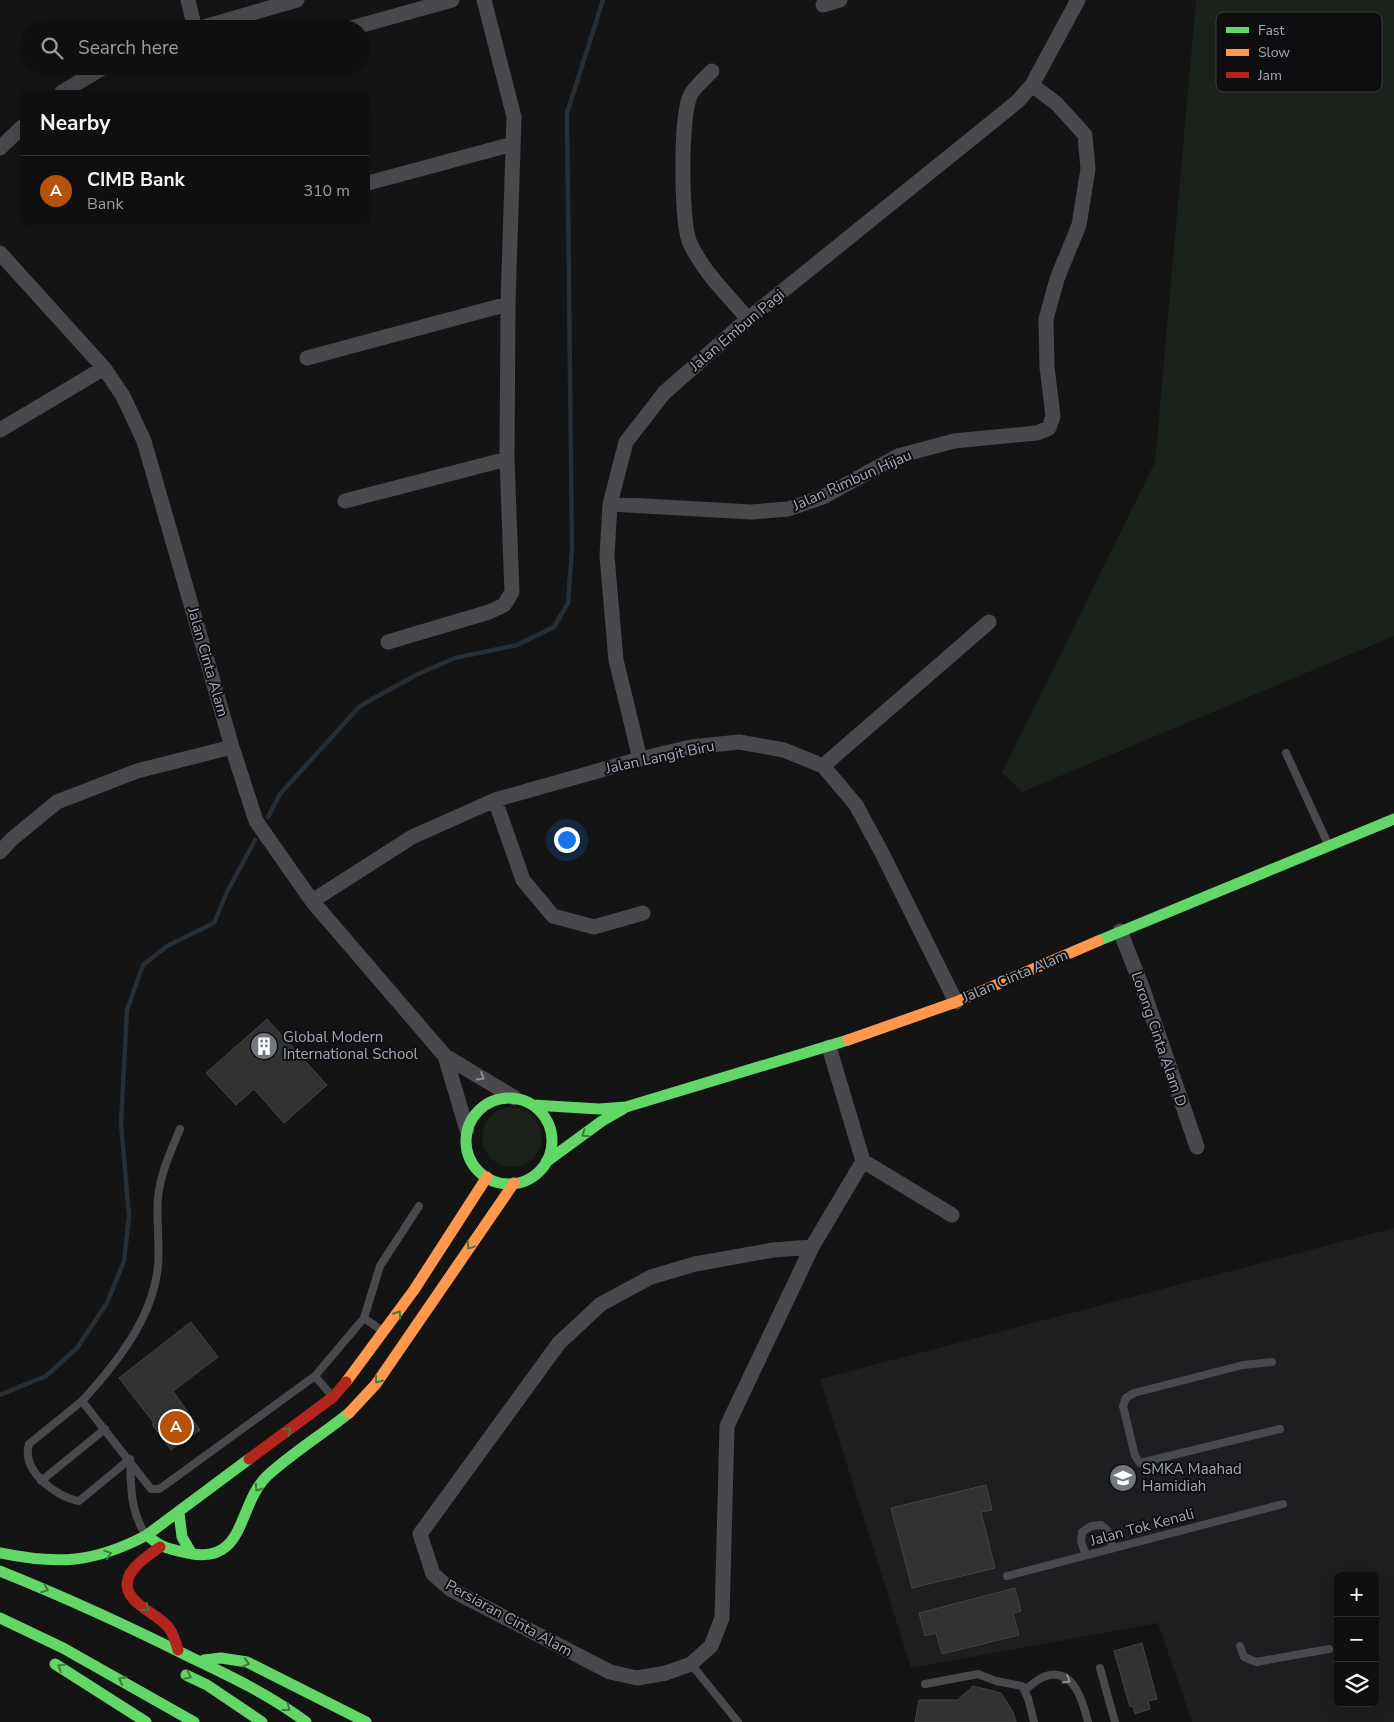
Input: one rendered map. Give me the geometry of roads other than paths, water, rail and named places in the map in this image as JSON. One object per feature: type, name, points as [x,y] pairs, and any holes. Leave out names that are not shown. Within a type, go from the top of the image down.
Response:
[{"type":"main road","name":"Jalan Cinta Alam","points":[[546,1162],[602,1122],[626,1108],[829,1047],[956,1002],[1120,931],[1394,819]]},
{"type":"main road","points":[[515,1098],[533,1105],[547,1121],[551,1131],[550,1152],[546,1162],[532,1176],[514,1183],[500,1182],[487,1177],[474,1165],[469,1157],[466,1140],[467,1130],[470,1122],[481,1108],[497,1099],[515,1098]]},
{"type":"main road","name":"Jalan Cinta Alam","points":[[533,1105],[626,1108]]},
{"type":"main road","points":[[0,1553],[66,1563],[91,1559],[114,1552],[147,1535],[179,1513],[333,1397],[385,1332],[487,1177]]},
{"type":"main road","points":[[147,1535],[160,1547],[192,1554],[208,1554],[222,1551],[233,1540],[254,1494],[266,1477],[349,1413],[376,1384],[497,1205],[514,1183]]},
{"type":"main road","points":[[179,1513],[182,1537],[192,1554]]},
{"type":"main road","points":[[160,1547],[138,1562],[131,1570],[127,1580],[128,1590],[135,1600],[167,1626],[178,1650]]},
{"type":"main road","points":[[0,1571],[58,1593],[178,1650],[279,1702],[306,1722]]},
{"type":"main road","points":[[0,1618],[72,1653],[194,1722]]},
{"type":"main road","points":[[44,1658],[126,1707],[146,1722]]},
{"type":"main road","points":[[198,1661],[222,1658],[247,1662],[366,1722]]},
{"type":"main road","points":[[174,1668],[207,1685],[262,1722]]},
{"type":"street","points":[[188,0],[194,20]]},
{"type":"street","points":[[227,20],[297,0]]},
{"type":"street","points":[[370,23],[452,0]]},
{"type":"street","points":[[388,642],[489,612],[504,605],[512,592],[507,459],[508,304],[514,117],[484,0]]},
{"type":"street","points":[[823,5],[840,0]]},
{"type":"street","name":"Jalan Embun Pagi","points":[[640,759],[616,660],[607,556],[610,504],[626,442],[664,393],[748,319],[1018,101],[1032,85],[1078,0]]},
{"type":"street","points":[[712,71],[691,94],[685,120],[683,204],[688,239],[702,266],[748,319]]},
{"type":"street","points":[[65,90],[91,75]]},
{"type":"street","name":"Jalan Rimbun Hijau","points":[[610,504],[750,512],[788,509],[823,497],[898,456],[954,441],[1037,433],[1049,428],[1053,416],[1047,367],[1046,319],[1057,279],[1079,225],[1088,169],[1084,135],[1057,104],[1032,85]]},
{"type":"street","points":[[0,148],[20,129]]},
{"type":"street","points":[[370,183],[513,144]]},
{"type":"street","name":"Jalan Cinta Alam","points":[[0,253],[104,368],[123,396],[144,441],[232,747],[256,821],[312,900],[445,1056],[515,1098]]},
{"type":"street","points":[[307,358],[508,304]]},
{"type":"street","points":[[0,430],[104,368]]},
{"type":"street","points":[[345,501],[507,459]]},
{"type":"street","points":[[823,766],[990,622]]},
{"type":"street","name":"Jalan Langit Biru","points":[[312,900],[412,838],[495,800],[640,759],[691,747],[739,742],[784,750],[823,766],[856,805],[956,1002]]},
{"type":"street","points":[[0,852],[12,839],[57,802],[137,771],[232,747]]},
{"type":"street","points":[[495,800],[522,880],[554,916],[594,927],[643,913]]},
{"type":"street","name":"Lorong Cinta Alam D","points":[[1120,931],[1141,984],[1197,1147]]},
{"type":"street","points":[[829,1047],[863,1161],[952,1214]]},
{"type":"street","name":"Jalan Cinta Alam","points":[[445,1056],[467,1130]]},
{"type":"street","name":"Persiaran Cinta Alam","points":[[812,1247],[774,1250],[695,1264],[651,1277],[601,1304],[560,1343],[420,1534],[433,1574],[450,1588],[610,1672],[637,1678],[666,1673],[691,1664],[711,1646],[722,1618],[727,1426],[812,1247],[863,1161]]},
{"type":"lane","points":[[1286,753],[1328,846]]},
{"type":"lane","points":[[130,1459],[79,1501],[69,1500],[41,1481],[28,1459],[30,1444],[82,1401],[108,1372],[147,1310],[158,1267],[158,1197],[162,1175],[180,1128]]},
{"type":"lane","points":[[82,1401],[130,1459],[151,1489],[159,1489],[315,1376],[364,1318],[380,1266],[418,1206]]},
{"type":"lane","points":[[364,1318],[385,1332]]},
{"type":"lane","points":[[1272,1362],[1243,1365],[1134,1393],[1126,1398],[1123,1406],[1135,1456],[1140,1463],[1280,1429]]},
{"type":"lane","points":[[315,1376],[333,1397]]},
{"type":"lane","points":[[41,1481],[105,1429]]},
{"type":"lane","points":[[130,1459],[131,1498],[137,1520],[147,1535]]},
{"type":"lane","name":"Jalan Tok Kenali","points":[[1007,1576],[1283,1504]]},
{"type":"lane","points":[[1086,1555],[1081,1542],[1082,1532],[1091,1526],[1101,1525],[1107,1530],[1113,1548]]},
{"type":"lane","points":[[1240,1646],[1244,1657],[1256,1662],[1329,1649]]},
{"type":"lane","points":[[691,1664],[738,1722]]},
{"type":"lane","points":[[1100,1668],[1115,1722]]},
{"type":"lane","points":[[925,1684],[978,1674],[996,1682],[1023,1688],[1044,1676],[1060,1675],[1074,1684],[1082,1696],[1088,1722]]},
{"type":"lane","points":[[1023,1688],[1034,1722]]},
{"type":"waterway","points":[[268,817],[280,794],[360,706],[418,674],[455,658],[517,645],[554,627],[568,603],[572,549],[567,113],[603,0]]},
{"type":"waterway","points":[[0,1395],[46,1376],[77,1348],[107,1303],[124,1261],[129,1216],[121,1123],[127,1010],[143,965],[167,946],[214,923],[227,892],[255,840]]},
{"type":"place","name":"Global Modern International School","points":[[264,1046]]},
{"type":"place","name":"CIMB Bank","points":[[176,1427]]},
{"type":"place","name":"SMKA Maahad Hamidiah","points":[[1123,1478]]}]
